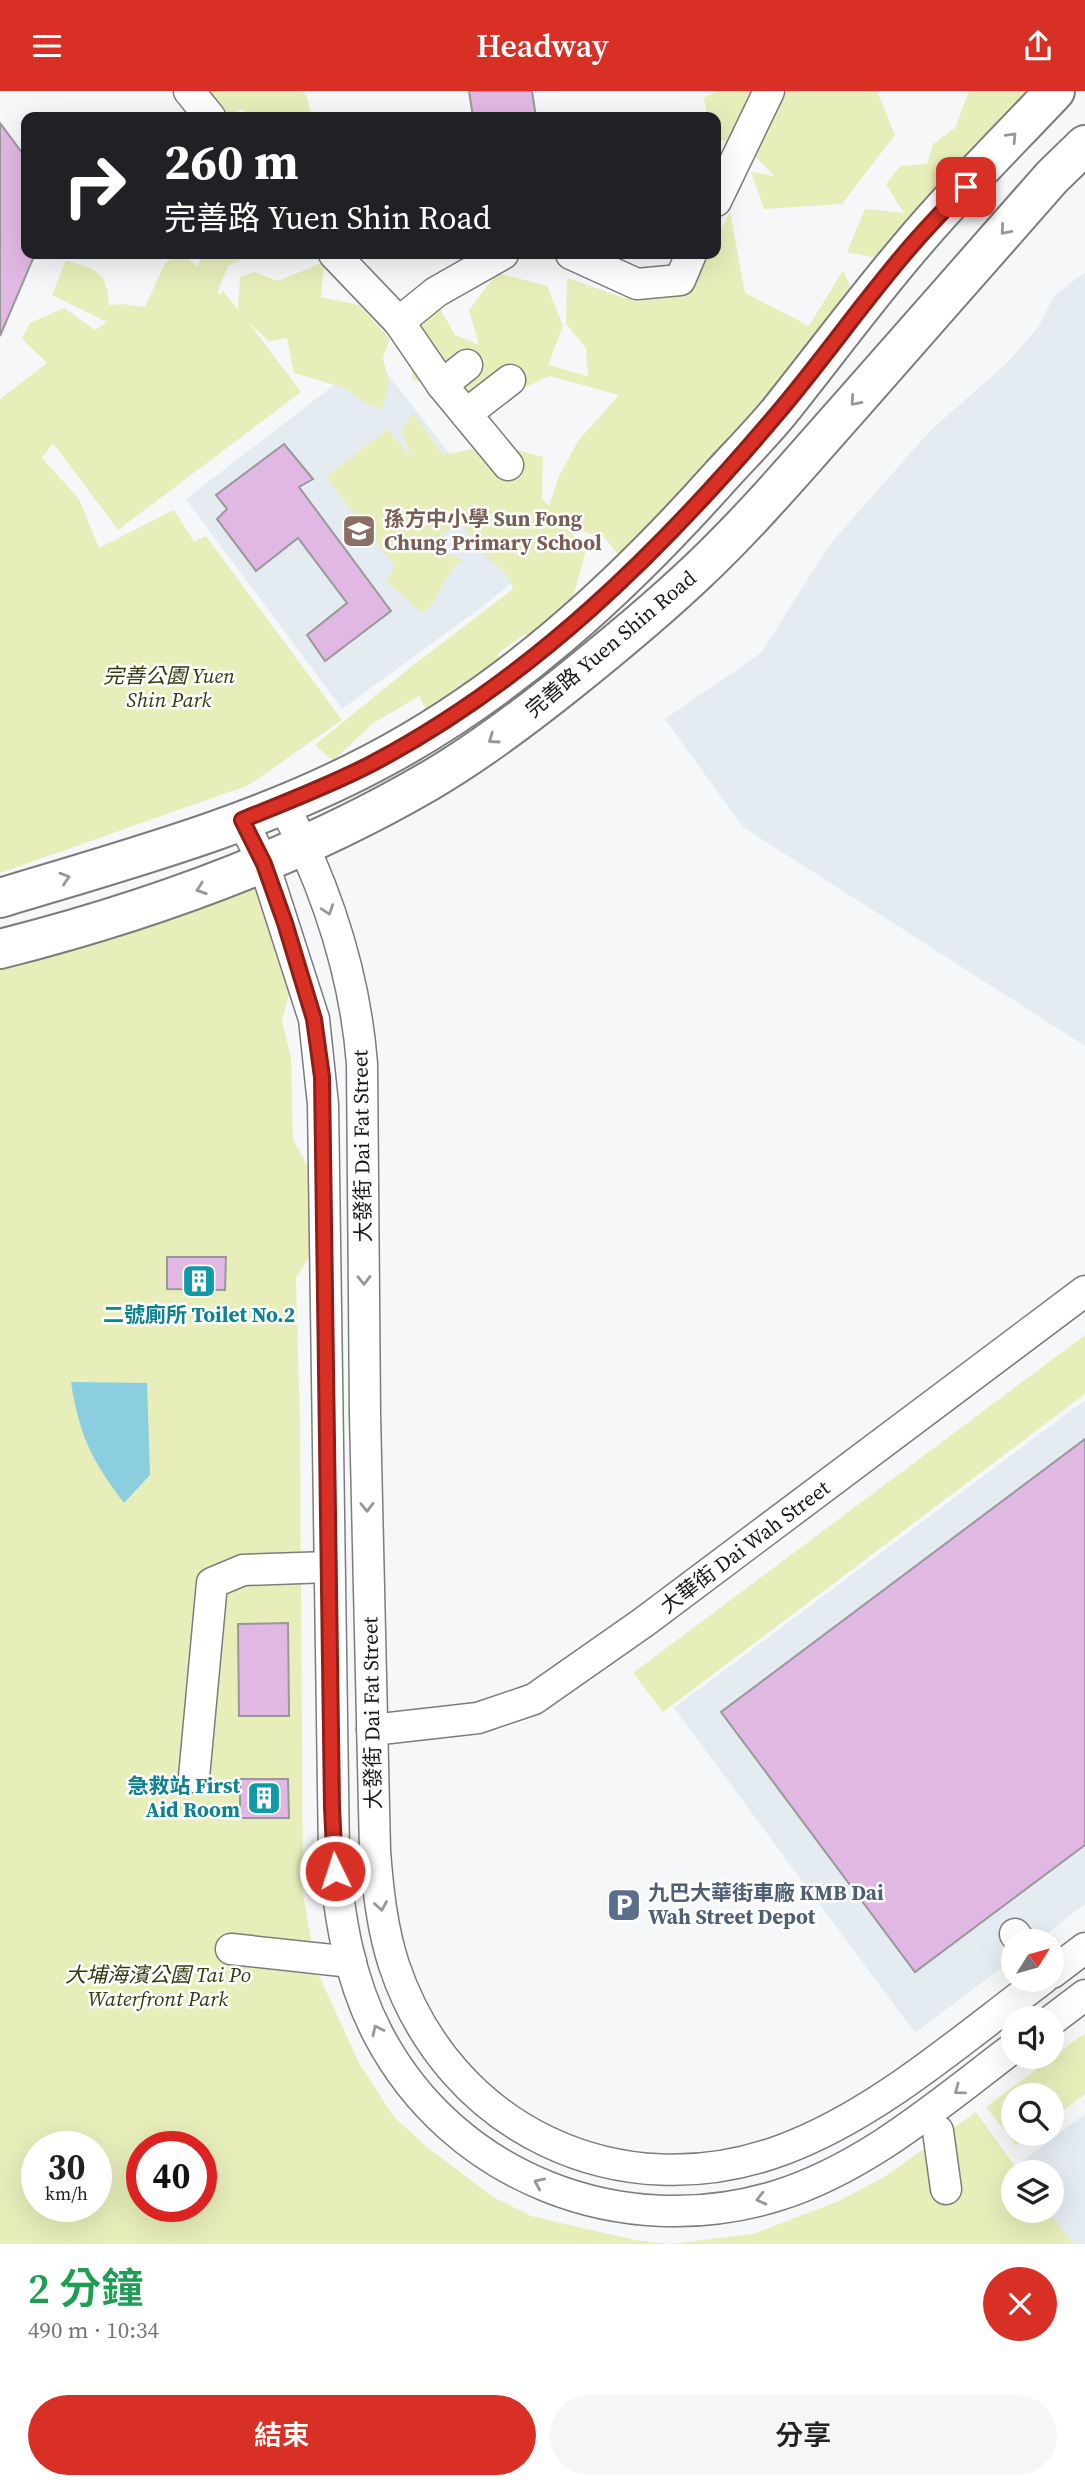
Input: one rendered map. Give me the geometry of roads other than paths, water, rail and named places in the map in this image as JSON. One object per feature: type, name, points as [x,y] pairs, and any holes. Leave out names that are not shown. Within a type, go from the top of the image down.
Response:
[{"type":"main road","name":"完善路 Yuen Shin Road","points":[[0,898],[117,863],[284,804],[374,763],[435,726],[527,662],[600,601],[668,535],[776,415],[912,245],[1055,91]]},
{"type":"main road","name":"完善路 Yuen Shin Road","points":[[0,949],[127,913],[212,885],[264,864],[305,846],[431,780],[481,748],[643,621],[698,572],[755,514],[1052,177],[1085,145]]},
{"type":"street","points":[[189,91],[205,112]]},
{"type":"street","points":[[721,191],[769,91]]},
{"type":"street","points":[[339,259],[400,322],[442,385],[508,465]]},
{"type":"street","points":[[400,322],[436,292],[494,259]]},
{"type":"street","points":[[582,259],[637,284],[680,280],[689,259]]},
{"type":"street","points":[[442,385],[467,365]]},
{"type":"street","points":[[466,414],[510,380]]},
{"type":"street","name":"大發街 Dai Fat Street","points":[[284,804],[305,846],[347,967],[360,1042],[375,1851],[379,1899],[394,1965],[420,2023],[437,2051],[477,2095],[524,2130],[566,2151],[618,2166],[646,2170],[710,2168],[782,2150],[856,2114],[1025,1992]]},
{"type":"street","name":"大發街 Dai Fat Street","points":[[242,820],[264,864],[314,1019],[322,1077],[334,1855],[342,1922],[351,1962],[363,2001],[398,2067],[442,2119],[466,2140],[500,2163],[571,2196],[611,2206],[679,2212],[743,2204],[776,2196],[844,2167],[916,2121],[1001,2058]]},
{"type":"street","name":"大華街 Dai Wah Street","points":[[372,1730],[478,1718],[534,1699],[644,1622],[1085,1291]]},
{"type":"street","points":[[194,1777],[212,1583],[243,1570],[330,1567]]},
{"type":"street","points":[[1064,1964],[1085,1948]]},
{"type":"street","points":[[232,1949],[351,1962]]},
{"type":"street","points":[[1064,2010],[1085,1994]]},
{"type":"street","points":[[938,2131],[946,2189]]},
{"type":"street","points":[[821,2133],[844,2167]]},
{"type":"water","points":[[71,1382],[147,1383],[150,1475],[124,1503],[88,1447]]},
{"type":"place","name":"孫方中小學 Sun Fong Chung Primary School","points":[[359,531]]},
{"type":"place","name":"二號廁所 Toilet No.2","points":[[199,1281]]},
{"type":"place","name":"急救站 First Aid Room","points":[[264,1798]]},
{"type":"place","name":"九巴大華街車廠 KMB Dai Wah Street Depot","points":[[624,1905]]},
{"type":"park label","name":"完善公園 Yuen Shin Park","points":[[169,688]]},
{"type":"park label","name":"大埔海濱公園 Tai Po Waterfront Park","points":[[158,1987]]}]
